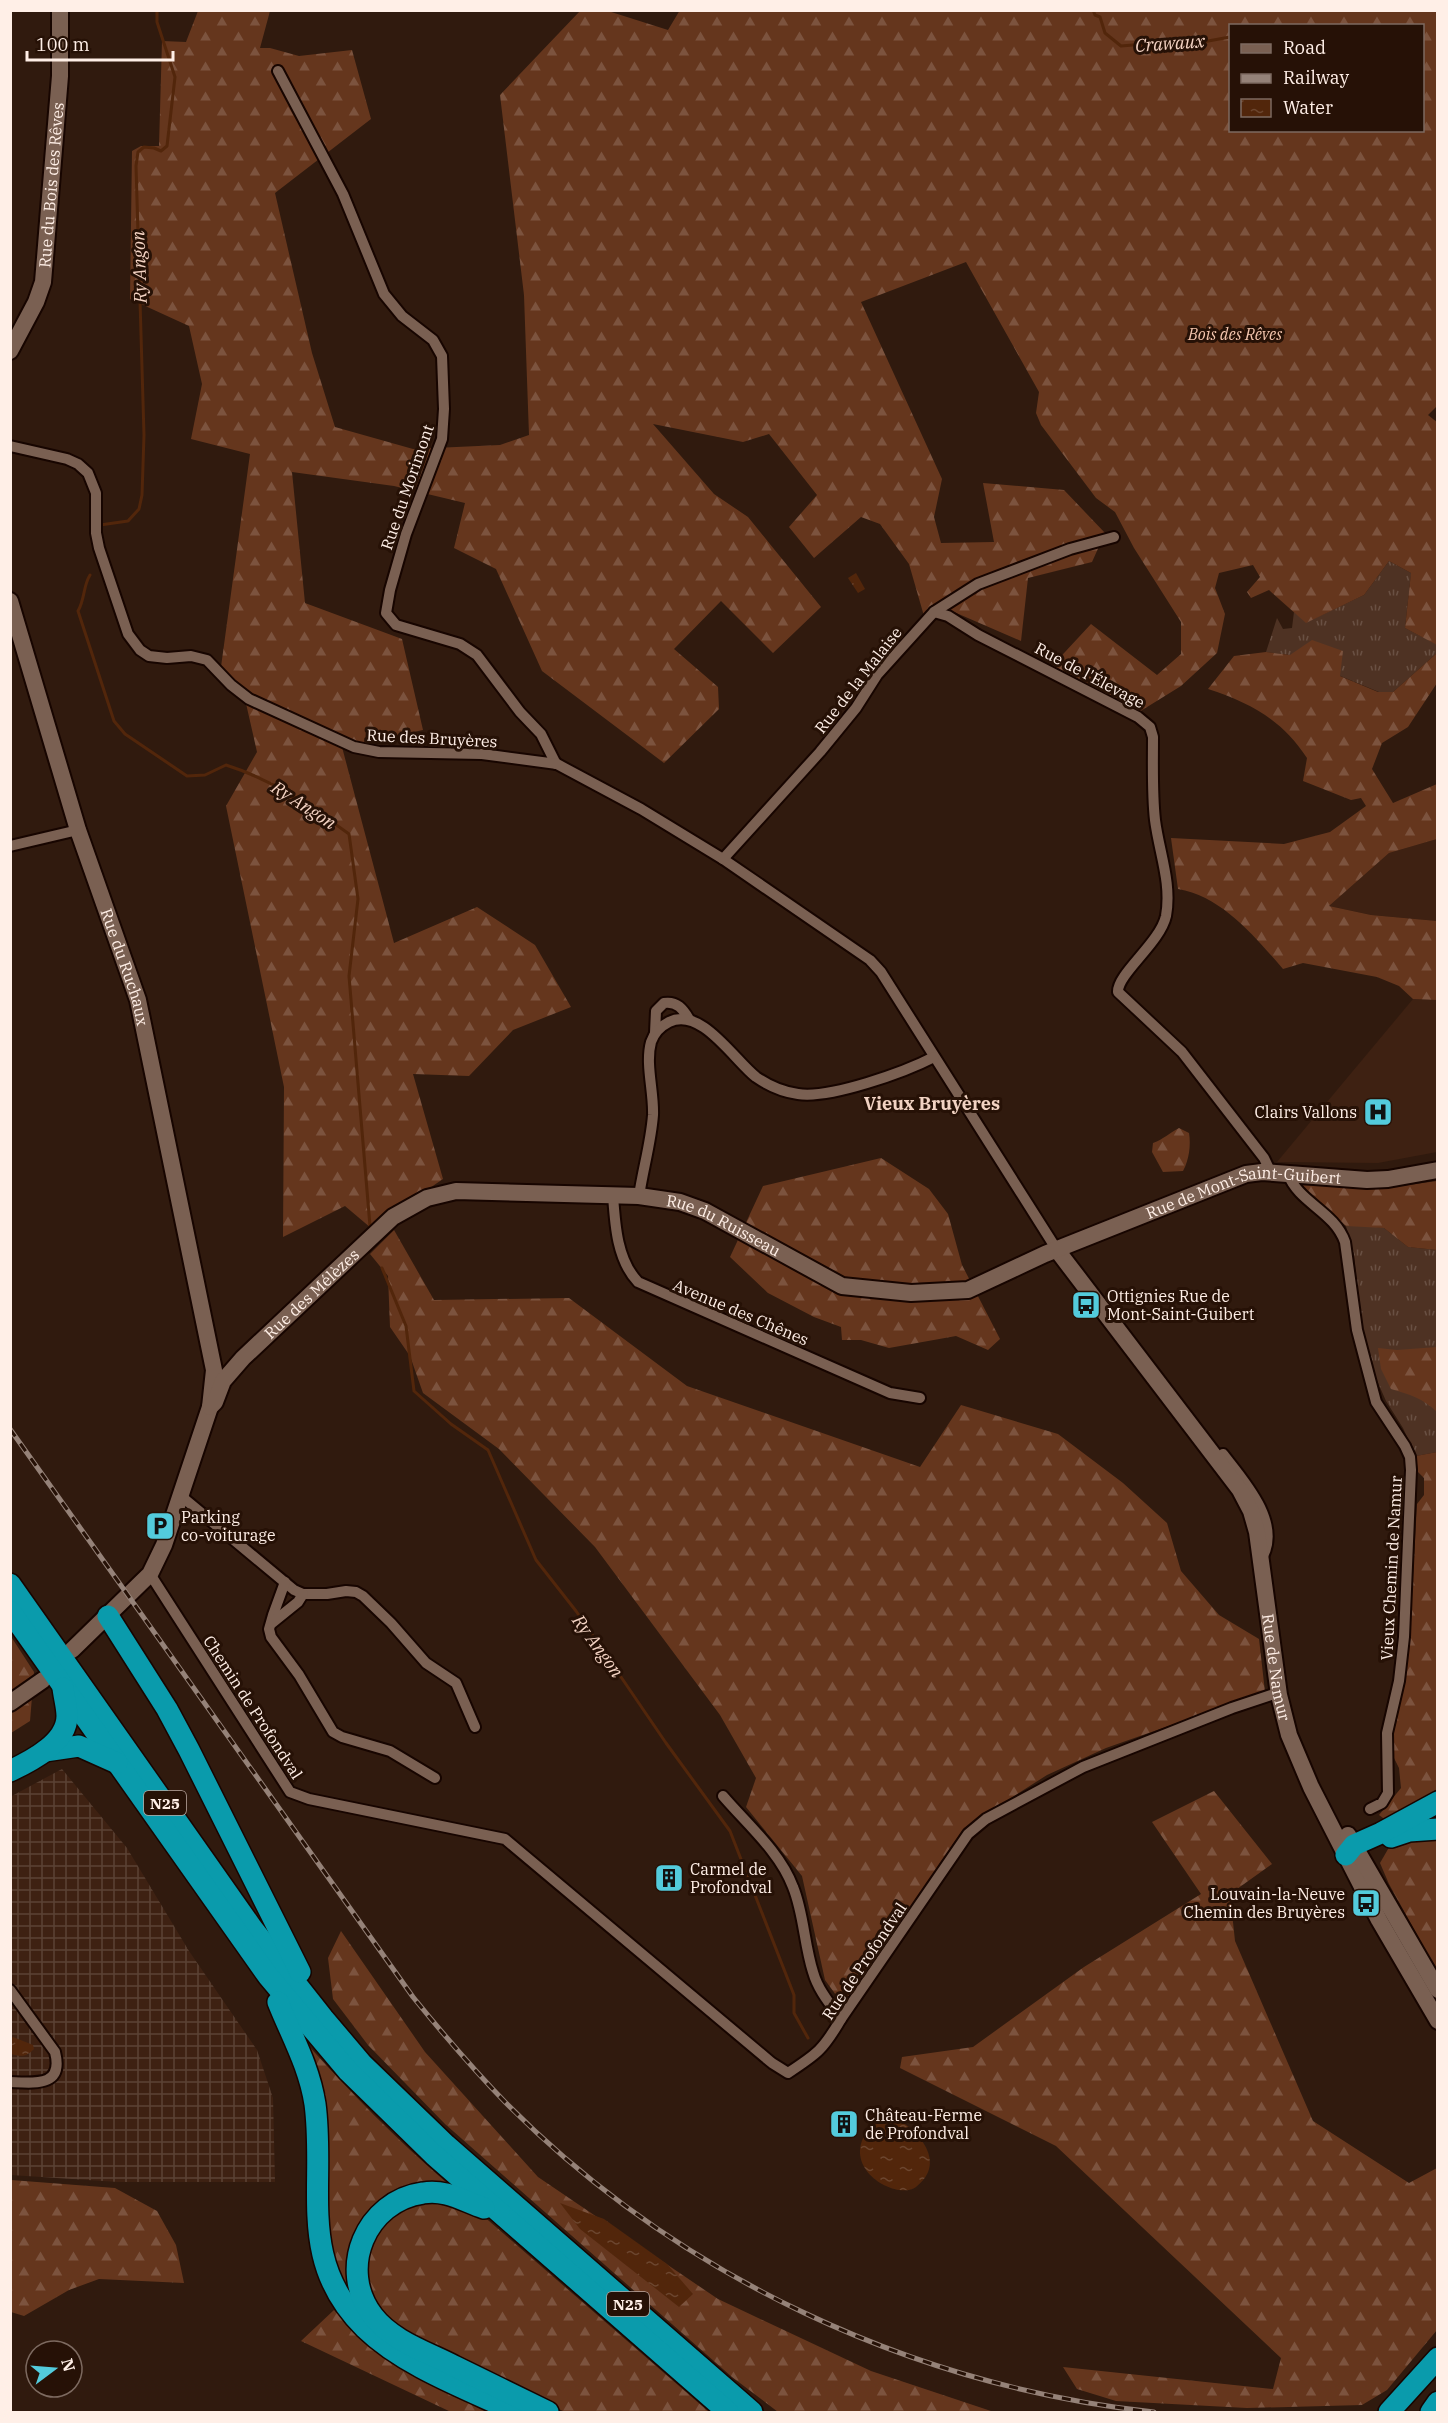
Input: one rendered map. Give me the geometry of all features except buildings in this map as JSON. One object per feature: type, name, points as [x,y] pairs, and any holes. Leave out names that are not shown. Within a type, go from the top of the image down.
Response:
[{"type":"highway","name":"N25","points":[[10,1584],[252,1928],[362,2064],[446,2145],[752,2412]]},
{"type":"highway","name":"N25","points":[[10,1611],[52,1682],[118,1763],[268,1976],[348,2071],[434,2155],[728,2412]]},
{"type":"highway","points":[[108,1616],[167,1709],[189,1750],[276,1929],[314,1994],[323,2018]]},
{"type":"highway","points":[[10,1771],[45,1751],[60,1735],[68,1719],[52,1682]]},
{"type":"highway","points":[[45,1751],[79,1746],[118,1763]]},
{"type":"highway","points":[[1354,1852],[1437,1802]]},
{"type":"highway","points":[[1354,1852],[1414,1830],[1437,1829]]},
{"type":"highway","points":[[268,1976],[309,2075],[315,2104],[317,2133],[317,2221],[322,2252],[331,2280],[345,2304],[366,2328],[388,2347],[448,2381],[516,2412]]},
{"type":"highway","points":[[502,2215],[442,2192],[423,2193],[404,2198],[387,2207],[365,2233],[357,2264],[358,2281],[373,2315],[388,2331],[548,2412]]},
{"type":"highway","points":[[1389,2412],[1437,2358]]},
{"type":"highway","points":[[1405,2412],[1437,2377]]},
{"type":"highway","points":[[1431,2412],[1437,2402]]},
{"type":"street","name":"Rue du Bois des Rêves","points":[[10,351],[36,302],[43,282],[60,76],[60,10]]},
{"type":"street","name":"Rue du Morimont","points":[[278,71],[343,194],[384,294],[402,316],[433,340],[442,356],[444,409],[442,439],[406,534],[386,613],[396,625],[460,644],[477,655],[520,712],[541,734],[556,764]]},
{"type":"street","name":"Rue des Bruyères","points":[[10,446],[67,459],[78,464],[88,473],[96,493],[96,533],[99,548],[128,634],[145,654],[158,658],[203,658],[212,663],[231,685],[249,699],[354,747],[387,752],[482,754],[556,764]]},
{"type":"street","name":"Rue de la Malaise","points":[[723,859],[820,752],[856,708],[877,675],[934,612],[978,584],[1070,549],[1114,537]]},
{"type":"street","name":"Rue du Ruchaux","points":[[10,601],[78,830],[138,1000],[209,1343],[220,1373]]},
{"type":"street","name":"Rue de l'Élevage","points":[[934,612],[948,616],[978,635],[1138,717],[1150,727],[1153,736],[1155,816],[1167,882],[1167,910],[1160,933],[1120,981],[1118,992],[1187,1057],[1264,1158],[1271,1173]]},
{"type":"street","points":[[556,764],[641,809],[723,859],[873,963],[1057,1250]]},
{"type":"street","points":[[10,846],[78,830]]},
{"type":"street","points":[[639,1196],[652,1117],[650,1052],[655,1033],[656,1011],[664,1003],[672,1002],[678,1005],[689,1020]]},
{"type":"street","points":[[655,1033],[671,1021],[689,1020],[704,1027],[763,1082],[798,1094],[819,1095],[842,1090],[934,1057]]},
{"type":"street","name":"Rue de Mont-Saint-Guibert","points":[[1057,1250],[1246,1174],[1271,1173],[1367,1180],[1388,1179],[1437,1170]]},
{"type":"street","name":"Vieux Chemin de Namur","points":[[1288,1174],[1301,1193],[1335,1222],[1341,1231],[1345,1242],[1357,1330],[1376,1402],[1410,1457],[1412,1470],[1405,1627],[1399,1681],[1387,1733],[1388,1793],[1382,1803],[1370,1809]]},
{"type":"street","name":"Rue du Ruisseau","points":[[379,1228],[416,1203],[456,1191],[639,1196],[680,1202],[705,1211],[842,1287],[911,1293],[968,1290],[1057,1250]]},
{"type":"street","name":"Avenue des Chênes","points":[[613,1195],[614,1215],[624,1261],[638,1282],[890,1393],[920,1398]]},
{"type":"street","name":"Rue des Mélèzes","points":[[72,1650],[150,1574],[164,1545],[210,1407],[215,1402],[220,1373],[243,1358],[379,1228]]},
{"type":"street","name":"Rue de Namur","points":[[1057,1250],[1240,1490],[1257,1532],[1262,1558],[1283,1721],[1306,1772],[1437,1990]]},
{"type":"street","points":[[181,1496],[285,1582],[303,1594],[346,1591],[356,1592],[363,1596],[391,1623],[426,1663],[456,1683],[475,1727]]},
{"type":"street","name":"Chemin de Profondval","points":[[150,1574],[290,1792],[309,1799],[505,1839]]},
{"type":"street","points":[[285,1582],[269,1629],[271,1637],[299,1675],[333,1732],[342,1737],[390,1751],[435,1778]]},
{"type":"street","points":[[272,1623],[298,1602],[303,1594]]},
{"type":"street","points":[[10,1703],[52,1682]]},
{"type":"street","name":"Rue de Profondval","points":[[505,1839],[763,2055],[788,2073],[820,2052],[968,1834],[986,1820],[1063,1777],[1106,1757],[1232,1708],[1270,1695],[1279,1695]]},
{"type":"street","points":[[723,1796],[786,1871],[798,1904],[813,1972],[820,1991],[841,2019]]},
{"type":"street","name":"Rue de Namur","points":[[1354,1852],[1379,1920],[1437,2021]]},
{"type":"street","points":[[10,1990],[55,2052],[57,2062],[55,2072],[50,2079],[41,2083],[10,2082]]},
{"type":"shaded area","points":[[1437,839],[1437,921],[1371,915],[1329,906],[1389,853]]},
{"type":"shaded area","name":"Clairs Vallons","points":[[1413,999],[1437,1000],[1437,1152],[1378,1163],[1277,1162]]},
{"type":"shaded area","points":[[62,1769],[127,1848],[189,1951],[257,2050],[273,2098],[275,2182],[118,2182],[11,2175],[10,1797]]},
{"type":"green space","name":"Bois des Rêves","points":[[680,10],[1437,11],[1438,405],[1428,415],[1438,423],[1437,645],[1405,628],[1411,573],[1389,561],[1364,595],[1306,623],[1269,590],[1251,598],[1247,592],[1260,577],[1253,565],[1219,573],[1215,588],[1225,614],[1217,653],[1181,686],[1139,712],[1052,666],[1091,624],[1157,675],[1181,654],[1181,622],[1134,548],[1115,512],[1096,498],[1041,425],[1036,413],[1039,392],[966,262],[861,302],[942,479],[934,517],[941,543],[994,542],[983,483],[1064,490],[1105,533],[1092,562],[1028,578],[1021,641],[954,612],[924,616],[909,564],[880,524],[861,517],[814,558],[789,527],[817,495],[769,434],[743,442],[653,424],[714,494],[748,517],[821,607],[773,653],[721,601],[674,649],[718,687],[719,709],[664,763],[542,671],[496,569],[454,548],[465,503],[394,486],[292,472],[305,603],[402,639],[423,730],[342,747],[394,943],[477,907],[535,945],[571,1007],[513,1030],[469,1076],[413,1074],[443,1179],[371,1228],[345,1206],[283,1237],[284,1087],[226,806],[257,752],[245,699],[221,667],[250,454],[191,439],[202,384],[189,326],[130,299],[132,151],[141,146],[159,146],[162,41],[186,42],[198,11],[270,11],[260,48],[270,48],[299,56],[352,50],[371,119],[275,193],[312,353],[335,427],[413,449],[500,445],[529,435],[524,295],[500,95],[580,11],[608,11],[668,30]]},
{"type":"green space","points":[[1389,561],[1411,573],[1405,628],[1438,645],[1437,653],[1393,692],[1379,692],[1290,655],[1266,652],[1277,618],[1283,629],[1292,628],[1294,612],[1307,622],[1364,595]]},
{"type":"green space","points":[[1312,640],[1343,651],[1340,676],[1378,692],[1393,692],[1437,653],[1437,683],[1408,727],[1382,743],[1372,769],[1393,803],[1437,784],[1437,839],[1389,853],[1329,906],[1371,915],[1437,921],[1437,1000],[1413,999],[1399,986],[1377,977],[1303,963],[1283,969],[1250,932],[1223,909],[1194,893],[1178,889],[1171,838],[1284,844],[1330,832],[1366,806],[1361,798],[1351,800],[1303,781],[1307,758],[1287,733],[1252,707],[1208,689],[1234,656],[1266,652],[1290,655]]},
{"type":"green space","points":[[1179,1128],[1189,1133],[1190,1147],[1187,1162],[1183,1171],[1163,1172],[1152,1152],[1153,1143]]},
{"type":"green space","points":[[881,1158],[929,1189],[948,1214],[962,1265],[1000,1339],[988,1350],[956,1336],[889,1348],[861,1340],[842,1340],[841,1327],[814,1317],[768,1293],[730,1257],[763,1186]]},
{"type":"green space","points":[[1437,1181],[1437,1250],[1408,1247],[1384,1228],[1346,1226],[1312,1195],[1294,1185],[1394,1187]]},
{"type":"green space","points":[[1346,1226],[1384,1228],[1408,1247],[1437,1250],[1437,1452],[1416,1456],[1403,1428],[1386,1401],[1371,1367],[1361,1329],[1354,1254]]},
{"type":"green space","points":[[394,1230],[434,1300],[569,1298],[687,1386],[920,1467],[961,1405],[1058,1434],[1123,1483],[1167,1523],[1181,1571],[1219,1615],[1259,1639],[1265,1692],[1106,1748],[1047,1775],[964,1828],[844,2006],[825,1980],[802,1876],[746,1807],[756,1778],[720,1715],[595,1547],[499,1449],[423,1393],[410,1356],[390,1327],[388,1276],[370,1254]]},
{"type":"green space","points":[[1438,1347],[1437,1412],[1416,1398],[1391,1389],[1381,1369],[1378,1348],[1397,1350]]},
{"type":"green space","points":[[1437,1452],[1437,1789],[1387,1821],[1379,1815],[1401,1788],[1399,1768],[1394,1758],[1393,1732],[1409,1649],[1417,1504],[1424,1495],[1424,1478],[1418,1472],[1416,1456]]},
{"type":"green space","points":[[10,1635],[34,1672],[30,1721],[11,1733]]},
{"type":"green space","points":[[1214,1791],[1272,1864],[1230,1894],[1235,1941],[1313,2121],[1409,2183],[1437,2168],[1437,2330],[1387,2390],[1362,2405],[1247,2408],[1116,2401],[1077,2389],[1063,2367],[1273,2389],[1281,2358],[1056,2146],[900,2068],[902,2057],[973,2047],[1084,1967],[1201,1894],[1152,1822]]},
{"type":"green space","points":[[1437,1837],[1437,1971],[1389,1884],[1380,1863],[1391,1844]]},
{"type":"green space","points":[[341,1931],[425,2052],[538,2177],[718,2299],[871,2371],[994,2412],[778,2412],[732,2377],[445,2124],[368,2045],[333,1999],[328,1958]]},
{"type":"green space","points":[[306,2043],[374,2115],[447,2183],[404,2186],[369,2211],[349,2246],[347,2278],[359,2311],[338,2276],[326,2238]]},
{"type":"green space","points":[[11,2180],[115,2188],[157,2211],[176,2245],[184,2283],[99,2279],[69,2290],[24,2316],[11,2312]]},
{"type":"green space","points":[[431,2202],[481,2214],[709,2412],[565,2412],[435,2349],[386,2320],[369,2291],[364,2259],[378,2225],[410,2204]]},
{"type":"green space","points":[[334,2310],[368,2343],[497,2412],[451,2412],[301,2341]]},
{"type":"water","points":[[856,573],[865,589],[858,593],[848,578]]},
{"type":"water","points":[[13,2037],[33,2045],[34,2049],[23,2056],[11,2054]]},
{"type":"water","points":[[888,2114],[909,2127],[918,2136],[929,2156],[930,2166],[926,2177],[916,2187],[907,2190],[885,2185],[874,2178],[865,2169],[861,2157],[861,2144],[868,2130],[881,2116]]},
{"type":"water","points":[[560,2203],[604,2219],[667,2264],[693,2294],[679,2307],[580,2229]]},
{"type":"waterway","name":"Ry Angon","points":[[100,525],[128,521],[139,509],[142,495],[144,435],[136,166],[138,152],[144,147],[161,151],[167,146],[175,77],[157,22],[157,10]]},
{"type":"waterway","name":"Crawaux","points":[[1093,10],[1095,15],[1100,17],[1105,33],[1121,46],[1157,43],[1181,46],[1229,37]]},
{"type":"waterway","name":"Ry Angon","points":[[90,575],[78,611],[114,721],[125,734],[187,776],[205,775],[226,765],[259,778],[305,803],[349,834],[358,899],[349,976],[370,1226]]},
{"type":"waterway","name":"Ry Angon","points":[[382,1268],[406,1326],[414,1391],[451,1424],[488,1450],[536,1560],[576,1611],[666,1743],[730,1831],[794,1995],[794,2013],[808,2038]]},
{"type":"railway","points":[[10,1429],[413,1997],[506,2103],[573,2165],[646,2221],[723,2270],[804,2313],[888,2348],[975,2377],[1064,2398],[1154,2412]]},
{"type":"place","name":"Clairs Vallons","points":[[1378,1112]]},
{"type":"place","name":"Ottignies Rue de Mont-Saint-Guibert","points":[[1086,1305]]},
{"type":"place","name":"Parking co-voiturage","points":[[160,1526]]},
{"type":"place","name":"Carmel de Profondval","points":[[669,1878]]},
{"type":"place","name":"Louvain-la-Neuve Chemin des Bruyères","points":[[1366,1903]]},
{"type":"place","name":"Château-Ferme de Profondval","points":[[844,2124]]},
{"type":"district","name":"Vieux Bruyères","points":[[932,1103]]}]
